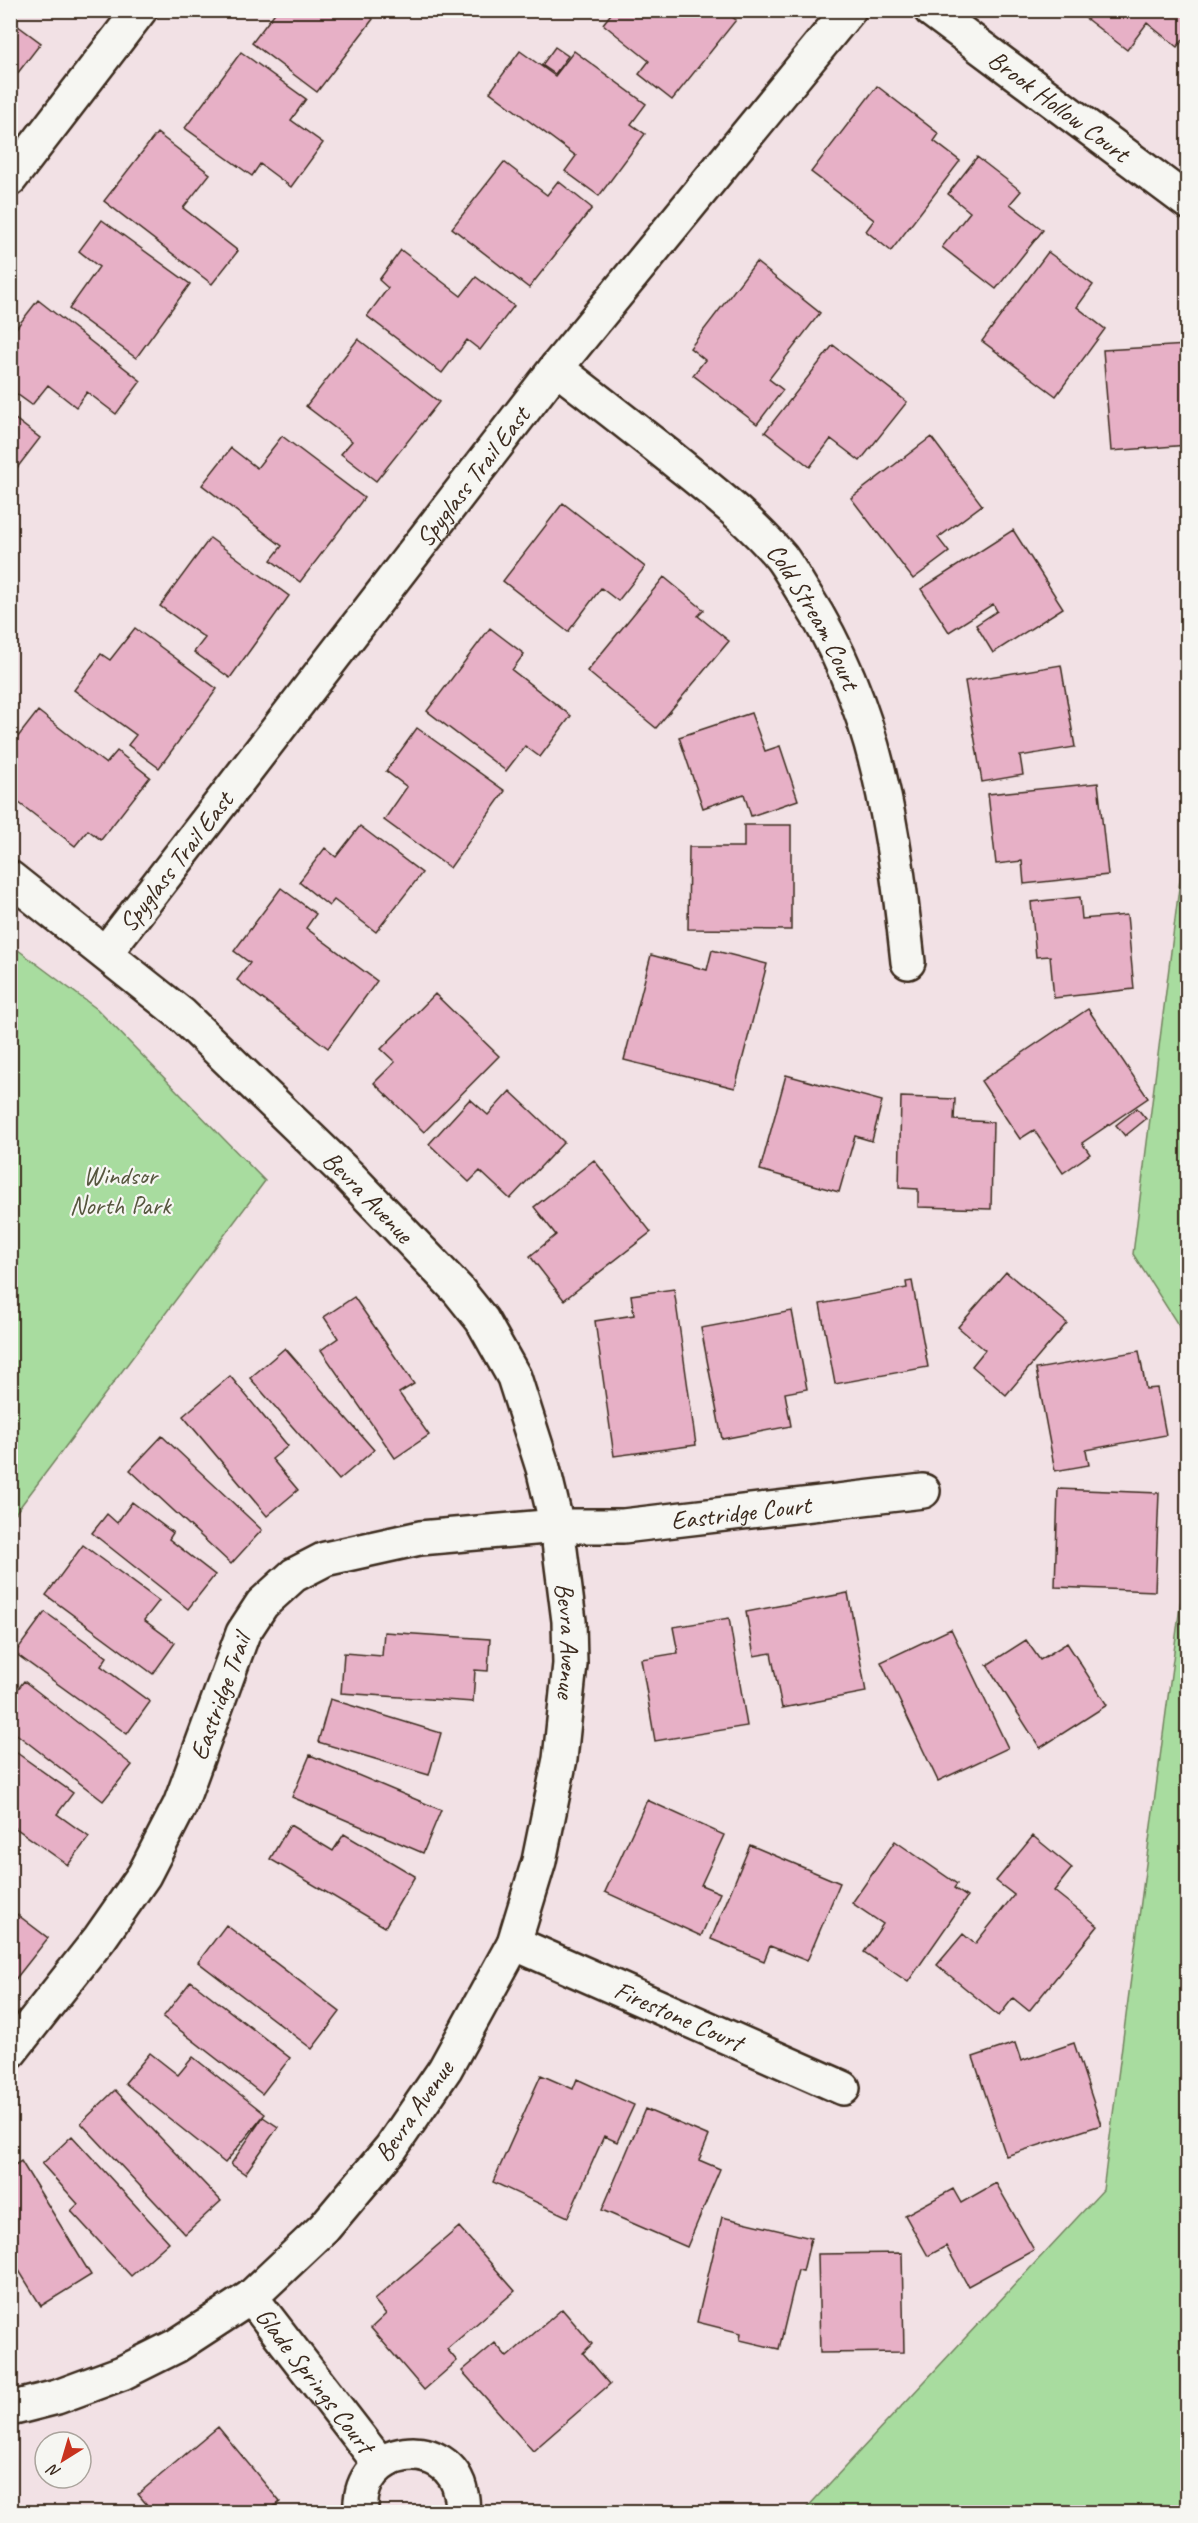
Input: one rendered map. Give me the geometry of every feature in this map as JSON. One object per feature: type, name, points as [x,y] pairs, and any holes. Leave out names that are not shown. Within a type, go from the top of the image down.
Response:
[{"type":"street","points":[[10,179],[140,10]]},
{"type":"street","name":"Spyglass Trail East","points":[[106,952],[556,368],[849,10]]},
{"type":"street","name":"Brook Hollow Court","points":[[931,10],[1188,202]]},
{"type":"street","name":"Cold Stream Court","points":[[556,368],[700,481],[745,520],[781,558],[824,624],[853,687],[879,770],[896,855],[908,962]]},
{"type":"street","name":"Bevra Avenue","points":[[10,878],[106,952],[181,1014],[350,1177],[458,1290],[482,1320],[514,1377],[543,1468],[557,1526],[569,1622],[570,1664],[560,1759],[539,1862],[514,1943],[445,2069],[391,2148],[324,2228],[251,2297],[176,2346],[122,2373],[57,2397],[10,2409]]},
{"type":"street","name":"Eastridge Court","points":[[557,1526],[623,1526],[923,1491]]},
{"type":"street","name":"Eastridge Trail","points":[[10,2052],[100,1938],[144,1875],[180,1805],[243,1633],[262,1604],[294,1575],[325,1560],[420,1538],[557,1526]]},
{"type":"street","name":"Firestone Court","points":[[514,1943],[843,2088]]},
{"type":"street","name":"Glade Springs Court","points":[[251,2297],[380,2464]]},
{"type":"street","name":"Glade Springs Court","points":[[361,2512],[360,2498],[366,2479],[380,2464],[398,2455],[418,2454],[438,2460],[453,2474],[461,2493],[463,2512]]},
{"type":"green space","points":[[1187,824],[1187,1339],[1133,1254]]},
{"type":"green space","name":"Windsor North Park","points":[[10,944],[97,1009],[265,1181],[11,1519]]},
{"type":"green space","points":[[1187,1553],[1187,2512],[803,2512],[1103,2190]]},
{"type":"building","points":[[277,10],[362,10],[373,19],[317,92],[252,43]]},
{"type":"building","points":[[614,10],[723,10],[736,20],[672,100],[639,74],[649,61],[603,24]]},
{"type":"building","points":[[1090,10],[1188,10],[1188,34],[1177,47],[1147,23],[1127,50],[1084,17]]},
{"type":"building","points":[[10,20],[41,43],[10,83]]},
{"type":"building","points":[[555,47],[568,56],[555,74],[542,65]]},
{"type":"building","points":[[520,51],[555,76],[574,51],[646,104],[631,124],[645,134],[599,196],[565,171],[576,156],[490,92]]},
{"type":"building","points":[[241,52],[306,99],[291,120],[323,143],[291,187],[260,164],[252,176],[185,128]]},
{"type":"building","points":[[877,86],[939,134],[934,141],[960,161],[891,251],[866,231],[874,220],[811,172]]},
{"type":"building","points":[[157,133],[210,174],[183,208],[238,251],[212,284],[104,201]]},
{"type":"building","points":[[977,157],[1021,191],[1010,204],[1043,230],[996,289],[942,247],[970,212],[948,194]]},
{"type":"building","points":[[504,162],[547,195],[558,181],[592,208],[529,288],[452,228]]},
{"type":"building","points":[[102,220],[190,284],[136,358],[69,309],[99,267],[79,251]]},
{"type":"building","points":[[401,250],[461,296],[476,277],[514,306],[480,350],[467,340],[442,373],[367,316],[388,288],[379,280]]},
{"type":"building","points":[[1048,252],[1093,285],[1077,307],[1105,329],[1056,396],[982,341]]},
{"type":"building","points":[[756,262],[820,313],[769,379],[783,390],[757,424],[693,375],[705,360],[690,348]]},
{"type":"building","points":[[38,300],[141,381],[116,414],[87,392],[76,407],[48,385],[32,405],[10,389],[10,336]]},
{"type":"building","points":[[358,339],[439,402],[376,481],[341,454],[352,441],[306,406]]},
{"type":"building","points":[[833,345],[907,402],[860,461],[831,439],[810,467],[765,432]]},
{"type":"building","points":[[1188,345],[1188,445],[1111,451],[1103,350]]},
{"type":"building","points":[[10,415],[40,438],[10,477]]},
{"type":"building","points":[[282,436],[364,498],[300,582],[271,560],[282,546],[202,485],[231,448],[257,468]]},
{"type":"building","points":[[931,437],[982,505],[938,538],[949,552],[913,579],[851,498]]},
{"type":"building","points":[[563,503],[645,567],[618,601],[601,588],[568,632],[503,581]]},
{"type":"building","points":[[1013,530],[1063,608],[993,653],[976,625],[997,611],[993,604],[949,632],[921,589]]},
{"type":"building","points":[[210,538],[289,596],[230,678],[194,652],[205,638],[160,606]]},
{"type":"building","points":[[664,577],[704,610],[698,616],[729,641],[656,728],[587,671]]},
{"type":"building","points":[[135,628],[217,689],[159,768],[128,745],[136,735],[74,690],[101,654],[110,660]]},
{"type":"building","points":[[490,628],[524,654],[512,670],[571,716],[540,757],[525,746],[506,771],[427,711]]},
{"type":"building","points":[[1061,665],[1075,747],[1020,756],[1023,775],[982,782],[965,681]]},
{"type":"building","points":[[38,711],[106,764],[117,751],[150,777],[101,840],[88,830],[75,846],[10,796],[10,747]]},
{"type":"building","points":[[751,713],[765,751],[780,746],[798,800],[751,816],[744,794],[703,808],[679,737]]},
{"type":"building","points":[[417,728],[505,791],[450,868],[384,820],[407,787],[386,771]]},
{"type":"building","points":[[1098,783],[1108,875],[1024,884],[1022,861],[996,864],[988,794]]},
{"type":"building","points":[[744,825],[791,825],[791,930],[688,929],[689,847],[744,847]]},
{"type":"building","points":[[360,826],[422,873],[376,932],[334,900],[329,906],[299,882],[325,848],[336,857]]},
{"type":"building","points":[[281,888],[316,914],[306,928],[377,981],[328,1048],[237,980],[250,963],[234,951]]},
{"type":"building","points":[[1080,897],[1082,919],[1127,915],[1134,989],[1054,998],[1050,956],[1036,957],[1031,902]]},
{"type":"building","points":[[712,950],[767,964],[735,1088],[624,1060],[651,955],[707,970]]},
{"type":"building","points":[[435,994],[499,1056],[424,1132],[374,1083],[395,1062],[381,1049]]},
{"type":"building","points":[[1088,1009],[1148,1098],[1082,1143],[1090,1154],[1063,1173],[1034,1130],[1020,1139],[981,1081]]},
{"type":"building","points":[[786,1075],[882,1101],[872,1141],[855,1136],[839,1192],[760,1170]]},
{"type":"building","points":[[510,1091],[564,1142],[510,1199],[480,1171],[469,1182],[429,1144],[470,1099],[488,1115]]},
{"type":"building","points":[[901,1097],[955,1099],[954,1120],[993,1122],[991,1209],[918,1207],[918,1189],[899,1188]]},
{"type":"building","points":[[1137,1108],[1146,1119],[1125,1136],[1116,1125]]},
{"type":"building","points":[[594,1160],[651,1232],[564,1300],[530,1256],[556,1235],[534,1207]]},
{"type":"building","points":[[1006,1272],[1067,1323],[1006,1395],[972,1366],[985,1350],[958,1327]]},
{"type":"building","points":[[912,1281],[928,1367],[835,1384],[820,1304],[907,1288],[906,1282]]},
{"type":"building","points":[[674,1289],[696,1445],[614,1456],[595,1321],[634,1315],[631,1295]]},
{"type":"building","points":[[354,1297],[414,1384],[399,1393],[429,1435],[395,1458],[321,1350],[338,1338],[324,1317]]},
{"type":"building","points":[[792,1311],[807,1389],[785,1393],[791,1426],[722,1439],[701,1328]]},
{"type":"building","points":[[285,1348],[374,1450],[339,1480],[250,1378]]},
{"type":"building","points":[[1139,1351],[1146,1389],[1157,1388],[1166,1435],[1086,1450],[1089,1465],[1055,1471],[1036,1369]]},
{"type":"building","points":[[230,1376],[288,1446],[272,1459],[298,1490],[267,1516],[183,1416]]},
{"type":"building","points":[[162,1436],[262,1530],[231,1564],[130,1470]]},
{"type":"building","points":[[1058,1489],[1159,1493],[1155,1591],[1055,1587]]},
{"type":"building","points":[[132,1502],[173,1533],[169,1539],[215,1575],[188,1609],[92,1533],[107,1514],[117,1523]]},
{"type":"building","points":[[83,1545],[159,1601],[144,1620],[175,1643],[153,1674],[46,1595]]},
{"type":"building","points":[[848,1593],[866,1692],[782,1708],[771,1653],[754,1656],[746,1612]]},
{"type":"building","points":[[45,1612],[107,1657],[101,1666],[150,1702],[127,1734],[15,1653]]},
{"type":"building","points":[[729,1618],[747,1726],[655,1741],[641,1659],[678,1653],[673,1627]]},
{"type":"building","points":[[951,1629],[1008,1748],[938,1781],[881,1662]]},
{"type":"building","points":[[384,1632],[490,1639],[488,1671],[475,1670],[473,1702],[341,1693],[344,1653],[382,1656]]},
{"type":"building","points":[[1026,1640],[1040,1660],[1067,1643],[1107,1705],[1040,1748],[987,1665]]},
{"type":"building","points":[[24,1681],[132,1765],[103,1801],[10,1729],[10,1699]]},
{"type":"building","points":[[330,1699],[441,1733],[429,1775],[318,1742]]},
{"type":"building","points":[[10,1748],[73,1793],[57,1814],[89,1837],[68,1865],[10,1824]]},
{"type":"building","points":[[310,1755],[441,1810],[423,1853],[292,1797]]},
{"type":"building","points":[[647,1800],[724,1835],[701,1885],[720,1893],[701,1936],[605,1892]]},
{"type":"building","points":[[290,1825],[333,1851],[344,1834],[415,1876],[385,1927],[270,1859]]},
{"type":"building","points":[[1033,1836],[1072,1868],[1054,1891],[1098,1926],[1029,2011],[1013,1998],[999,2016],[937,1965],[963,1934],[975,1944],[1014,1895],[996,1881]]},
{"type":"building","points":[[895,1841],[957,1884],[954,1888],[967,1897],[908,1982],[864,1952],[883,1924],[852,1903]]},
{"type":"building","points":[[750,1845],[840,1883],[807,1961],[770,1946],[764,1961],[711,1939]]},
{"type":"building","points":[[10,1909],[48,1938],[10,1986]]},
{"type":"building","points":[[226,1925],[340,2012],[312,2049],[198,1962]]},
{"type":"building","points":[[191,1981],[290,2058],[262,2094],[163,2017]]},
{"type":"building","points":[[1015,2043],[1021,2061],[1074,2043],[1101,2125],[1006,2156],[973,2057]]},
{"type":"building","points":[[150,2053],[178,2075],[193,2057],[265,2114],[225,2163],[125,2083]]},
{"type":"building","points":[[541,2075],[573,2089],[577,2079],[634,2105],[617,2142],[604,2136],[568,2217],[493,2182]]},
{"type":"building","points":[[115,2090],[221,2201],[185,2234],[81,2123]]},
{"type":"building","points":[[645,2109],[709,2136],[699,2160],[720,2169],[687,2247],[602,2210]]},
{"type":"building","points":[[263,2117],[278,2127],[245,2174],[231,2164]]},
{"type":"building","points":[[72,2136],[169,2242],[131,2276],[71,2211],[78,2204],[42,2164]]},
{"type":"building","points":[[21,2161],[91,2275],[41,2306],[10,2256],[10,2229],[15,2226],[10,2218],[10,2168]]},
{"type":"building","points":[[996,2183],[1034,2250],[968,2286],[946,2246],[928,2256],[905,2215],[953,2189],[961,2203]]},
{"type":"building","points":[[722,2217],[811,2238],[803,2271],[798,2270],[779,2349],[740,2340],[741,2333],[697,2322]]},
{"type":"building","points":[[459,2227],[515,2291],[447,2349],[457,2361],[424,2390],[371,2328],[386,2314],[374,2300]]},
{"type":"building","points":[[902,2253],[904,2352],[820,2353],[818,2254]]},
{"type":"building","points":[[562,2309],[592,2344],[583,2353],[610,2384],[533,2451],[462,2371],[495,2343],[507,2357]]},
{"type":"building","points":[[218,2427],[280,2502],[267,2512],[153,2512],[138,2494]]}]
